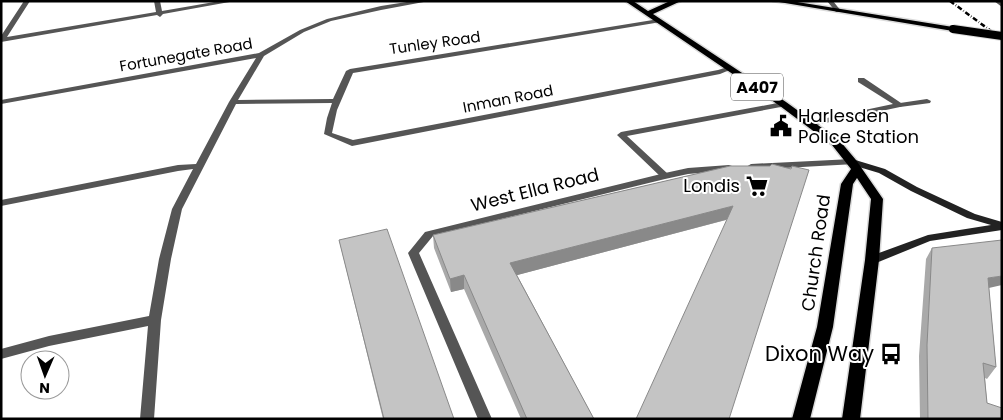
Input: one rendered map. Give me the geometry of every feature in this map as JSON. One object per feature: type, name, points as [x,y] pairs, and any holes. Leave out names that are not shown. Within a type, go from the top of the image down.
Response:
[{"type":"main road","points":[[648,14],[657,8],[678,1]]},
{"type":"main road","points":[[776,1],[1002,36]]},
{"type":"main road","points":[[631,3],[657,8]]},
{"type":"main road","name":"A407","points":[[631,3],[783,104],[836,143],[877,199],[872,260],[851,419]]},
{"type":"main road","name":"Church Road","points":[[801,419],[825,327],[846,184],[854,166]]},
{"type":"street","points":[[2,40],[27,1]]},
{"type":"street","points":[[157,1],[160,15]]},
{"type":"street","points":[[2,40],[160,15],[232,1]]},
{"type":"street","name":"Fortunegate Road","points":[[1,102],[261,56],[295,35],[329,20],[381,8],[426,1]]},
{"type":"street","points":[[830,1],[838,11]]},
{"type":"street","points":[[997,1],[1002,5]]},
{"type":"street","name":"Tunley Road","points":[[337,101],[350,71],[659,21]]},
{"type":"street","points":[[147,419],[155,320],[165,259],[177,210],[233,102],[261,56]]},
{"type":"street","name":"Inman Road","points":[[337,101],[328,126],[328,134],[352,143],[728,69]]},
{"type":"street","points":[[860,80],[900,105]]},
{"type":"street","points":[[233,102],[337,101]]},
{"type":"street","points":[[811,124],[927,101]]},
{"type":"street","points":[[665,176],[621,136],[783,104]]},
{"type":"street","points":[[1,203],[178,168],[200,166]]},
{"type":"street","points":[[854,166],[882,172],[971,216],[1002,226]]},
{"type":"street","name":"West Ella Road","points":[[485,419],[413,253],[429,234],[688,171],[854,166]]},
{"type":"street","points":[[872,260],[928,238],[1002,226]]},
{"type":"street","points":[[1,354],[155,320]]},
{"type":"building","points":[[772,164],[791,169],[792,166],[809,170],[729,419],[636,419],[733,206],[510,263],[594,419],[527,419],[464,275],[450,279],[433,235],[730,166],[770,166]]},
{"type":"building","points":[[387,229],[454,419],[384,419],[339,240]]},
{"type":"building","points":[[1002,240],[1002,276],[988,278],[996,367],[983,363],[987,403],[1002,408],[1002,419],[928,419],[927,345],[932,248]]},
{"type":"railway","points":[[950,1],[1002,39]]},
{"type":"place","name":"Harlesden Police Station","points":[[781,126]]},
{"type":"place","name":"Londis","points":[[757,186]]},
{"type":"place","name":"Dixon Way","points":[[891,354]]}]
